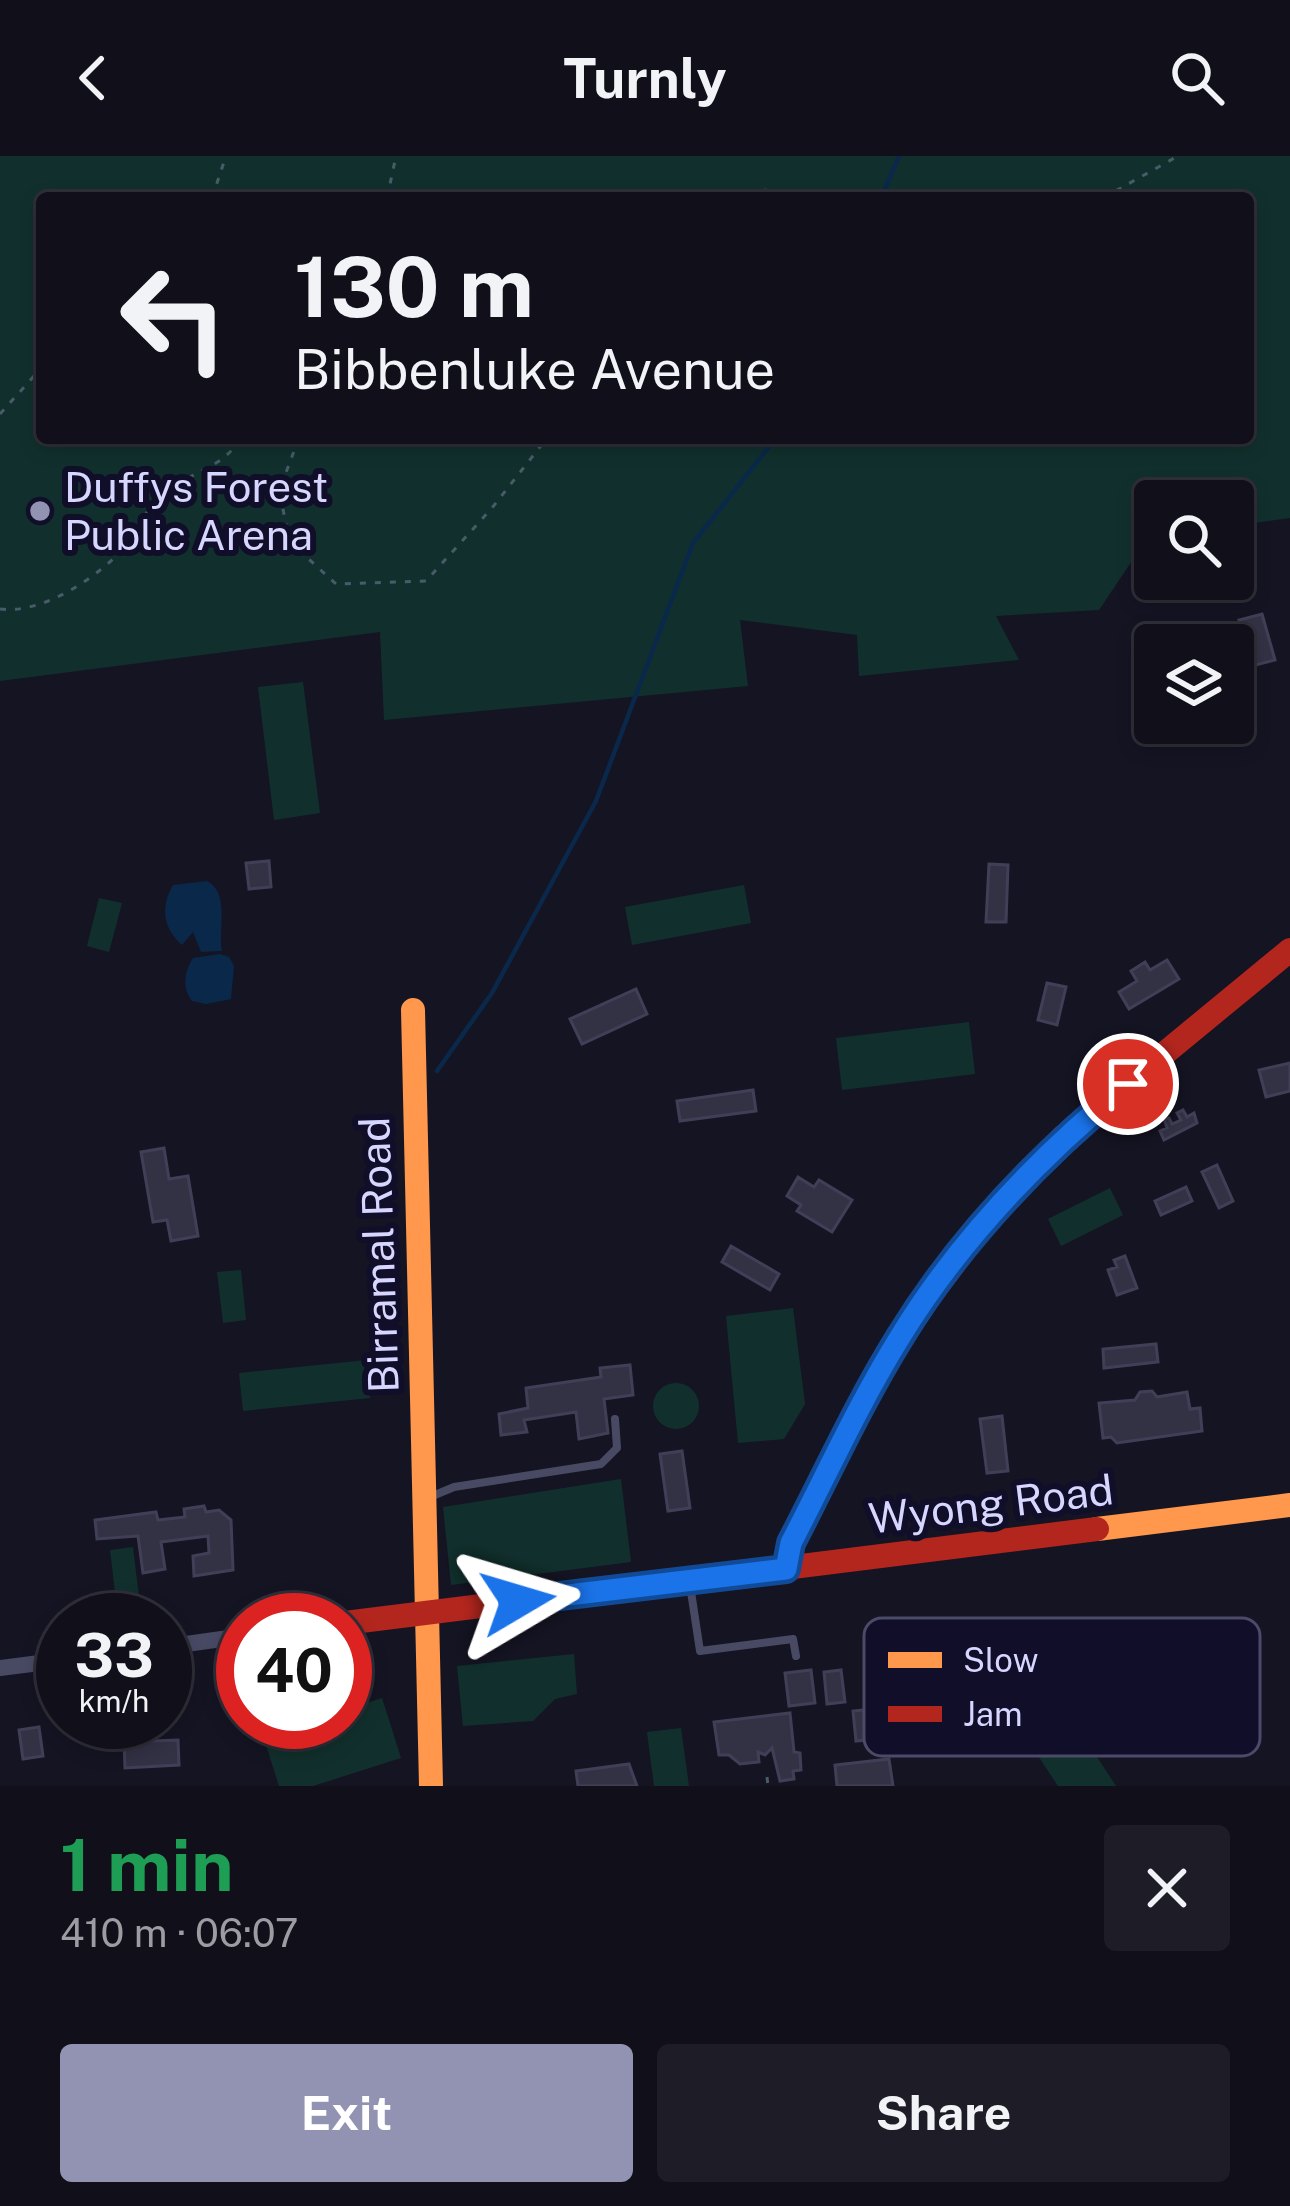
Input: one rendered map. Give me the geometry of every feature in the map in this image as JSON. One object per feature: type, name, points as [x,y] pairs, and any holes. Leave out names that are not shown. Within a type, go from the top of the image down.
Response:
[{"type":"street","points":[[786,1569],[791,1543],[881,1369],[918,1310],[993,1212],[1064,1137],[1290,950]]},
{"type":"street","name":"Birramal Road","points":[[413,1010],[412,1161],[431,1611],[431,1786]]},
{"type":"street","name":"Wyong Road","points":[[372,1619],[1290,1505]]},
{"type":"street","points":[[0,1669],[36,1664]]},
{"type":"lane","points":[[427,1498],[454,1487],[601,1464],[617,1448],[615,1419]]},
{"type":"lane","points":[[690,1581],[700,1651],[793,1639],[796,1656]]},
{"type":"lane","points":[[749,1644],[751,1659]]},
{"type":"path","points":[[214,192],[226,156]]},
{"type":"path","points":[[388,192],[396,156]]},
{"type":"path","points":[[1114,192],[1178,156]]},
{"type":"path","points":[[0,414],[36,374]]},
{"type":"path","points":[[0,609],[23,610],[101,568],[136,535],[152,504],[186,477],[219,462],[238,444]]},
{"type":"path","points":[[296,444],[279,491],[290,542],[337,584],[426,580],[542,444]]},
{"type":"path","points":[[767,1777],[768,1786]]},
{"type":"green space","points":[[0,156],[1290,156],[1290,518],[1254,523],[1254,480],[1134,480],[1134,558],[1099,610],[996,616],[1019,660],[859,676],[857,635],[740,620],[748,686],[384,720],[380,632],[0,681]]},
{"type":"green space","points":[[303,682],[320,813],[274,820],[258,687]]},
{"type":"green space","points":[[744,885],[751,923],[632,945],[625,907]]},
{"type":"green space","points":[[99,898],[122,903],[109,952],[87,946]]},
{"type":"green space","points":[[969,1022],[975,1074],[842,1090],[836,1038]]},
{"type":"green space","points":[[1110,1188],[1123,1215],[1061,1246],[1048,1219]]},
{"type":"green space","points":[[241,1270],[246,1320],[223,1323],[217,1272]]},
{"type":"green space","points":[[793,1308],[805,1404],[784,1439],[738,1443],[726,1316]]},
{"type":"green space","points":[[367,1360],[370,1398],[243,1411],[239,1373]]},
{"type":"green space","points":[[676,1383],[693,1389],[699,1406],[693,1423],[676,1429],[659,1423],[653,1406],[659,1389]]},
{"type":"green space","points":[[621,1479],[631,1562],[451,1585],[443,1507]]},
{"type":"green space","points":[[133,1547],[139,1593],[115,1593],[110,1550]]},
{"type":"green space","points":[[574,1654],[577,1694],[555,1699],[533,1721],[463,1726],[457,1666]]},
{"type":"green space","points":[[382,1698],[401,1758],[313,1786],[279,1786],[267,1749],[372,1749],[372,1701]]},
{"type":"green space","points":[[681,1728],[689,1786],[654,1786],[647,1732]]},
{"type":"green space","points":[[1038,1756],[1096,1756],[1116,1786],[1058,1786]]},
{"type":"water","points":[[207,881],[221,902],[222,951],[201,952],[193,932],[182,945],[166,917],[173,885]]},
{"type":"water","points":[[220,954],[234,966],[231,999],[206,1004],[192,1001],[185,980],[193,958]]},
{"type":"building","points":[[1262,614],[1275,660],[1254,665],[1254,624],[1239,620]]},
{"type":"building","points":[[269,861],[271,887],[249,889],[246,863]]},
{"type":"building","points":[[989,864],[1008,865],[1006,922],[986,922]]},
{"type":"building","points":[[1167,960],[1179,979],[1129,1009],[1119,992],[1137,981],[1131,971],[1145,962],[1150,970]]},
{"type":"building","points":[[1047,983],[1066,987],[1057,1025],[1038,1020]]},
{"type":"building","points":[[636,989],[647,1014],[582,1044],[570,1019]]},
{"type":"building","points":[[1290,1063],[1290,1091],[1266,1097],[1259,1070]]},
{"type":"building","points":[[753,1090],[756,1111],[680,1121],[677,1101]]},
{"type":"building","points":[[1183,1110],[1187,1117],[1194,1113],[1197,1123],[1164,1140],[1160,1131],[1167,1128],[1164,1119],[1172,1124],[1181,1120],[1177,1113]]},
{"type":"building","points":[[164,1148],[169,1179],[188,1176],[198,1236],[171,1241],[167,1220],[153,1222],[141,1152]]},
{"type":"building","points":[[1217,1165],[1233,1201],[1219,1208],[1202,1172]]},
{"type":"building","points":[[798,1177],[814,1187],[819,1180],[852,1200],[832,1232],[797,1211],[801,1205],[787,1196]]},
{"type":"building","points":[[1186,1187],[1192,1201],[1161,1215],[1155,1201]]},
{"type":"building","points":[[731,1246],[779,1274],[770,1290],[722,1262]]},
{"type":"building","points":[[1125,1256],[1137,1288],[1117,1295],[1108,1270],[1117,1267],[1114,1260]]},
{"type":"building","points":[[1156,1344],[1158,1362],[1104,1368],[1103,1349]]},
{"type":"building","points":[[630,1365],[633,1395],[604,1399],[608,1433],[579,1439],[576,1412],[524,1420],[527,1432],[501,1435],[499,1414],[528,1408],[526,1388],[601,1377],[600,1368]]},
{"type":"building","points":[[1152,1391],[1157,1397],[1187,1392],[1190,1409],[1200,1408],[1202,1431],[1117,1443],[1111,1437],[1103,1438],[1099,1403],[1135,1400],[1140,1392]]},
{"type":"building","points":[[1002,1416],[1008,1471],[987,1473],[980,1419]]},
{"type":"building","points":[[682,1451],[690,1508],[668,1511],[660,1454]]},
{"type":"building","points":[[204,1506],[206,1512],[219,1510],[231,1520],[233,1570],[194,1576],[193,1556],[209,1553],[208,1536],[161,1542],[165,1569],[143,1573],[138,1536],[97,1539],[95,1520],[156,1512],[158,1520],[185,1517],[184,1509]]},
{"type":"building","points":[[811,1670],[815,1703],[789,1706],[785,1673]]},
{"type":"building","points":[[841,1670],[845,1702],[827,1704],[824,1672]]},
{"type":"building","points":[[864,1710],[864,1740],[856,1741],[853,1711]]},
{"type":"building","points":[[790,1713],[794,1752],[800,1753],[801,1770],[793,1771],[794,1779],[780,1781],[772,1748],[765,1755],[758,1752],[759,1762],[740,1764],[729,1755],[719,1755],[714,1722]]},
{"type":"building","points":[[36,1727],[36,1749],[42,1749],[43,1756],[23,1759],[19,1730]]},
{"type":"building","points":[[124,1749],[178,1749],[179,1765],[125,1768]]},
{"type":"building","points":[[889,1759],[893,1786],[837,1786],[835,1765]]},
{"type":"building","points":[[629,1764],[637,1786],[578,1786],[576,1771]]},
{"type":"waterway","points":[[884,192],[899,156]]},
{"type":"waterway","points":[[437,1071],[492,993],[596,801],[693,543],[771,444]]},
{"type":"traffic: slow","points":[[413,1010],[431,1786]]},
{"type":"traffic: slow","points":[[1097,1529],[1290,1505]]},
{"type":"traffic: jam","points":[[786,1569],[791,1543],[902,1333],[993,1212],[1063,1137],[1290,950]]},
{"type":"traffic: jam","points":[[372,1620],[1097,1529]]},
{"type":"place","name":"Duffys Forest Public Arena","points":[[40,511]]},
{"type":"route","points":[[518,1601],[786,1569],[791,1543],[881,1369],[918,1310],[1027,1173],[1128,1084]]}]
